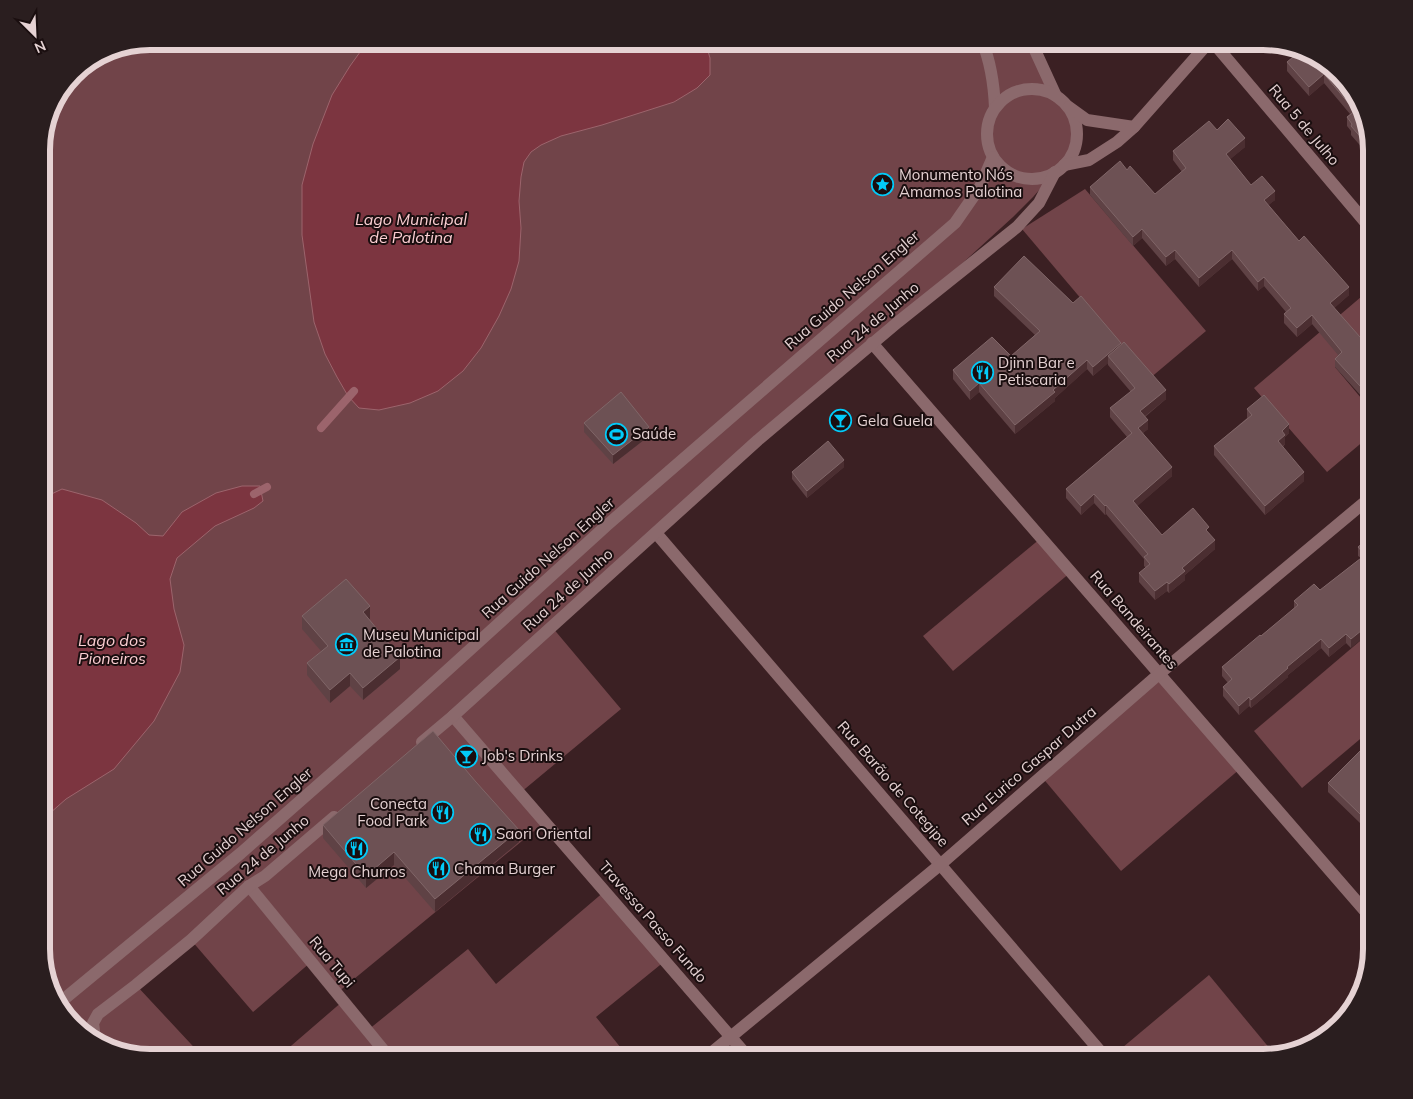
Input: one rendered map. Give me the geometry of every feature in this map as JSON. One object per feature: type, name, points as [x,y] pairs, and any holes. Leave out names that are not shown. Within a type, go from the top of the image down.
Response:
[{"type":"street","points":[[986,50],[994,82],[995,108]]},
{"type":"street","points":[[1035,50],[1056,96]]},
{"type":"street","points":[[1134,127],[1087,120],[1056,96],[1030,89],[1016,92],[1004,98],[995,108],[989,118],[988,145],[1000,167],[1010,174],[1021,178],[1033,179],[1044,177],[1060,169],[1089,160],[1117,142],[1134,127],[1203,50]]},
{"type":"street","name":"Rua 5 de Julho","points":[[1219,50],[1363,219]]},
{"type":"street","points":[[1060,169],[1072,154],[1076,142],[1073,116],[1066,105]]},
{"type":"street","name":"Rua Guido Nelson Engler","points":[[63,1000],[242,853],[408,706],[606,526],[955,223],[980,187],[993,157]]},
{"type":"street","name":"Rua 24 de Junho","points":[[411,751],[453,716],[758,440],[872,343],[1017,227],[1039,203],[1060,169]]},
{"type":"street","name":"Rua Bandeirantes","points":[[872,343],[1363,908]]},
{"type":"street","name":"Rua Eurico Gaspar Dutra","points":[[715,1049],[940,864],[1160,674],[1363,504]]},
{"type":"street","name":"Rua Barão de Cotegipe","points":[[656,533],[1098,1049]]},
{"type":"street","name":"Travessa Passo Fundo","points":[[453,716],[741,1049]]},
{"type":"street","name":"Rua 24 de Junho","points":[[94,1032],[93,1023],[98,1014],[191,940],[249,886],[265,876],[344,808]]},
{"type":"street","name":"Rua Tupi","points":[[249,886],[383,1049]]},
{"type":"shaded area","points":[[143,50],[1033,50],[1070,115],[1074,128],[1074,141],[1070,154],[1062,164],[1013,217],[898,322],[552,627],[621,709],[520,793],[545,822],[337,993],[311,962],[253,1012],[191,940],[136,985],[196,1049],[137,1048],[118,1044],[100,1036],[79,1020],[63,999],[53,975],[50,956],[50,143],[55,118],[63,100],[79,79],[106,60],[118,55]]},
{"type":"shaded area","points":[[1085,189],[1206,331],[1149,379],[1022,229]]},
{"type":"shaded area","points":[[1363,295],[1363,344],[1335,367],[1363,400],[1363,442],[1327,472],[1254,388]]},
{"type":"shaded area","points":[[1041,538],[1071,572],[953,671],[923,636]]},
{"type":"shaded area","points":[[1363,638],[1363,737],[1302,788],[1254,731]]},
{"type":"shaded area","points":[[1159,674],[1241,768],[1121,871],[1041,776]]},
{"type":"shaded area","points":[[605,891],[665,961],[596,1017],[622,1049],[287,1049],[343,1001],[368,1030],[468,949],[496,984]]},
{"type":"shaded area","points":[[1209,975],[1270,1048],[1263,1049],[1121,1049]]},
{"type":"water","name":"Lago Municipal de Palotina","points":[[362,50],[708,50],[710,58],[710,75],[697,88],[674,102],[561,136],[531,152],[524,162],[521,177],[519,261],[511,289],[499,316],[481,348],[463,371],[438,391],[410,403],[379,410],[359,408],[348,396],[325,354],[314,322],[302,235],[302,185],[313,144],[332,95]]},
{"type":"water","name":"Lago dos Pioneiros","points":[[242,486],[260,486],[263,501],[254,508],[215,526],[177,558],[170,579],[174,609],[184,645],[180,672],[154,721],[114,769],[66,799],[50,813],[50,495],[62,489],[102,500],[136,523],[149,535],[163,536],[182,512],[216,493]]},
{"type":"building","points":[[1295,55],[1319,67],[1334,79],[1353,106],[1358,118],[1360,124],[1362,139],[1351,126],[1352,124],[1347,117],[1355,111],[1324,74],[1309,87],[1287,62]]},
{"type":"building","points":[[1228,119],[1245,138],[1226,154],[1251,185],[1262,176],[1275,191],[1264,200],[1299,241],[1304,236],[1349,287],[1330,303],[1360,337],[1363,334],[1363,389],[1335,359],[1342,352],[1312,315],[1297,328],[1284,314],[1291,308],[1264,277],[1258,282],[1232,250],[1199,278],[1175,250],[1166,257],[1142,229],[1133,237],[1090,187],[1120,161],[1127,170],[1130,166],[1155,194],[1186,168],[1173,151],[1209,121],[1217,130]]},
{"type":"building","points":[[1024,256],[1073,303],[1081,296],[1121,343],[1093,367],[1087,360],[1053,390],[1055,392],[1015,425],[979,383],[970,391],[953,370],[992,337],[1011,356],[1040,331],[994,287]]},
{"type":"building","points":[[1124,342],[1166,390],[1140,411],[1148,420],[1138,428],[1172,467],[1133,501],[1162,535],[1193,508],[1209,527],[1206,530],[1215,540],[1182,568],[1185,571],[1169,584],[1167,582],[1155,591],[1139,573],[1150,564],[1144,557],[1148,554],[1106,505],[1094,494],[1081,506],[1066,489],[1132,433],[1110,408],[1135,388],[1108,356]]},
{"type":"building","name":"Saúde","points":[[621,392],[649,427],[613,455],[584,423]]},
{"type":"building","points":[[1264,395],[1289,424],[1282,431],[1285,435],[1278,441],[1304,472],[1265,506],[1214,446],[1252,415],[1247,409]]},
{"type":"building","points":[[828,441],[844,460],[807,491],[792,472]]},
{"type":"building","points":[[1363,543],[1363,553],[1358,547]]},
{"type":"building","points":[[1363,557],[1363,629],[1351,639],[1346,634],[1329,648],[1321,639],[1251,700],[1249,697],[1239,706],[1223,687],[1232,679],[1222,667],[1298,605],[1294,601],[1314,584],[1320,590]]},
{"type":"building","name":"Museu Municipal de Palotina","points":[[346,579],[370,606],[363,612],[400,657],[363,688],[350,673],[330,690],[307,663],[328,646],[302,616]]},
{"type":"building","points":[[433,731],[519,830],[435,899],[394,852],[366,876],[323,825]]},
{"type":"building","points":[[1363,748],[1363,812],[1360,814],[1328,783]]},
{"type":"waterway","points":[[321,428],[354,391]]},
{"type":"waterway","points":[[254,494],[267,487]]},
{"type":"place","name":"Monumento Nós Amamos Palotina","points":[[883,184]]},
{"type":"place","name":"Djinn Bar e Petiscaria","points":[[982,372]]},
{"type":"place","name":"Gela Guela","points":[[841,421]]},
{"type":"place","name":"Saúde","points":[[616,434]]},
{"type":"place","name":"Museu Municipal de Palotina","points":[[347,644]]},
{"type":"place","name":"Job's Drinks","points":[[466,756]]},
{"type":"place","name":"Conecta Food Park","points":[[443,813]]},
{"type":"place","name":"Saori Oriental","points":[[480,834]]},
{"type":"place","name":"Mega Churros","points":[[357,849]]},
{"type":"place","name":"Chama Burger","points":[[438,869]]}]
